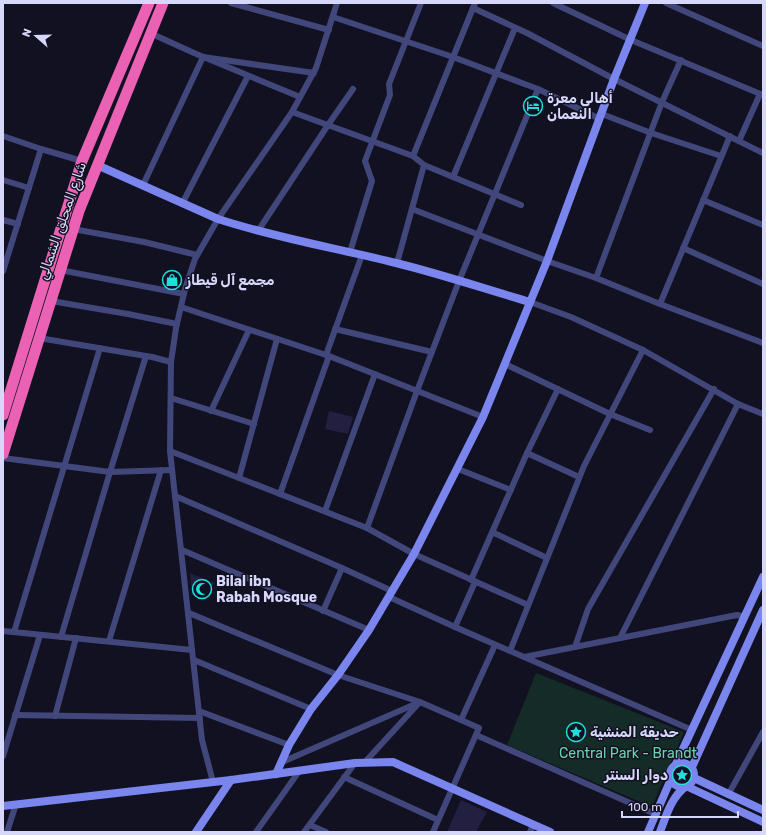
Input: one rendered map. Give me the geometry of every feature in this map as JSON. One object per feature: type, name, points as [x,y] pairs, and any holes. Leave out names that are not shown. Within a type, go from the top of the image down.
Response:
[{"type":"highway","name":"شارع المحلق الشمالي","points":[[4,409],[83,161],[149,3]]},
{"type":"highway","name":"شارع المحلق الشمالي","points":[[3,454],[73,229],[97,165],[163,3]]},
{"type":"highway","points":[[93,153],[97,165],[90,174],[84,172],[83,161],[93,153]]},
{"type":"street","points":[[231,3],[329,30]]},
{"type":"street","points":[[212,782],[202,740],[170,451],[171,362],[177,324],[184,294],[197,255],[218,219],[292,112],[314,73],[337,3]]},
{"type":"street","points":[[350,252],[372,181],[365,161],[390,95],[389,84],[421,3]]},
{"type":"street","points":[[553,3],[631,40],[762,94],[739,141]]},
{"type":"street","points":[[276,774],[289,745],[310,709],[338,675],[369,630],[391,594],[414,554],[483,417],[547,261],[614,79],[645,3]]},
{"type":"street","points":[[666,3],[763,46]]},
{"type":"street","points":[[413,156],[474,5],[614,79],[763,153]]},
{"type":"street","points":[[333,18],[453,57],[538,89],[601,116],[721,156]]},
{"type":"street","points":[[452,177],[515,28]]},
{"type":"street","points":[[150,33],[203,57],[300,97]]},
{"type":"street","points":[[203,57],[314,73]]},
{"type":"street","points":[[143,185],[203,57]]},
{"type":"street","points":[[596,278],[662,102],[681,60]]},
{"type":"street","points":[[183,202],[248,76]]},
{"type":"street","points":[[258,231],[328,125],[354,89]]},
{"type":"street","points":[[367,528],[459,281],[538,89]]},
{"type":"street","points":[[292,112],[413,156],[424,164],[452,177],[521,204]]},
{"type":"street","points":[[3,136],[83,161]]},
{"type":"street","points":[[660,304],[730,136]]},
{"type":"street","points":[[3,268],[41,149]]},
{"type":"street","points":[[397,263],[424,164]]},
{"type":"street","points":[[97,165],[183,202],[218,219],[258,231],[397,263],[530,302],[571,317],[643,350],[738,404],[763,414]]},
{"type":"street","points":[[3,180],[29,188]]},
{"type":"street","points":[[703,200],[763,225]]},
{"type":"street","points":[[412,209],[763,343]]},
{"type":"street","points":[[3,220],[18,224]]},
{"type":"street","points":[[73,229],[144,242],[197,255]]},
{"type":"street","points":[[683,248],[763,284]]},
{"type":"street","points":[[280,494],[328,356],[335,329],[362,255]]},
{"type":"street","points":[[60,270],[184,294]]},
{"type":"street","points":[[51,301],[177,324]]},
{"type":"street","points":[[181,307],[328,356],[483,417]]},
{"type":"street","points":[[335,329],[432,352]]},
{"type":"street","points":[[211,411],[249,330]]},
{"type":"street","points":[[39,338],[146,356],[171,362]]},
{"type":"street","points":[[239,478],[277,339]]},
{"type":"street","points":[[14,632],[100,348]]},
{"type":"street","points":[[510,651],[579,477],[643,350]]},
{"type":"street","points":[[61,637],[146,356]]},
{"type":"street","points":[[505,364],[610,414],[650,430]]},
{"type":"street","points":[[325,511],[375,374]]},
{"type":"street","points":[[455,627],[492,532],[558,389]]},
{"type":"street","points":[[575,647],[588,609],[714,389]]},
{"type":"street","points":[[171,398],[254,424]]},
{"type":"street","points":[[620,638],[738,404]]},
{"type":"street","points":[[170,451],[367,528],[414,554],[528,605]]},
{"type":"street","points":[[528,453],[579,477]]},
{"type":"street","points":[[3,458],[110,472],[172,470]]},
{"type":"street","points":[[458,469],[511,490]]},
{"type":"street","points":[[109,641],[161,470]]},
{"type":"street","points":[[175,496],[342,568],[455,627],[692,730]]},
{"type":"street","points":[[492,532],[547,558]]},
{"type":"street","points":[[182,550],[369,630]]},
{"type":"street","points":[[323,610],[342,568]]},
{"type":"street","points":[[648,832],[671,779],[670,770],[676,764],[763,577]]},
{"type":"street","points":[[692,767],[763,610]]},
{"type":"street","points":[[189,613],[338,675],[420,702],[479,728],[433,832]]},
{"type":"street","points":[[524,657],[737,615],[745,617]]},
{"type":"street","points":[[3,631],[192,650]]},
{"type":"street","points":[[3,756],[40,635]]},
{"type":"street","points":[[56,716],[76,638]]},
{"type":"street","points":[[461,720],[495,644]]},
{"type":"street","points":[[194,660],[310,709]]},
{"type":"street","points":[[365,762],[420,702]]},
{"type":"street","points":[[280,763],[420,702]]},
{"type":"street","points":[[199,711],[289,745]]},
{"type":"street","points":[[15,716],[200,718]]},
{"type":"street","points":[[728,795],[763,732]]},
{"type":"street","points":[[476,735],[655,814]]},
{"type":"street","points":[[3,806],[231,780],[355,763],[393,762],[531,828],[550,832]]},
{"type":"street","points":[[660,832],[672,801],[685,786],[692,782],[694,778],[694,772],[690,765],[683,762],[676,764]]},
{"type":"street","points":[[304,832],[355,763]]},
{"type":"street","points":[[256,832],[300,770]]},
{"type":"street","points":[[344,777],[438,820]]},
{"type":"street","points":[[694,778],[763,810]]},
{"type":"street","points":[[671,779],[678,786],[685,786],[763,822]]},
{"type":"street","points":[[196,832],[231,780]]},
{"type":"street","points":[[8,832],[16,804]]},
{"type":"street","points":[[310,825],[326,832]]},
{"type":"green space","name":"Central Park - Brandt","points":[[536,673],[684,732],[652,807],[507,745]]},
{"type":"building","points":[[329,411],[353,417],[348,434],[325,429]]},
{"type":"building","name":"Bilal ibn Rabah Mosque","points":[[190,573],[214,583],[207,600],[192,595]]},
{"type":"building","points":[[461,800],[487,812],[476,832],[447,832]]},
{"type":"place","name":"أهالي معرة النعمان","points":[[533,106]]},
{"type":"place","name":"مجمع آل قيطاز","points":[[172,280]]},
{"type":"place","name":"Bilal ibn Rabah Mosque","points":[[202,589]]},
{"type":"place","name":"حديقة المنشية","points":[[576,732]]},
{"type":"place","name":"دوار السنتر","points":[[682,775]]}]
